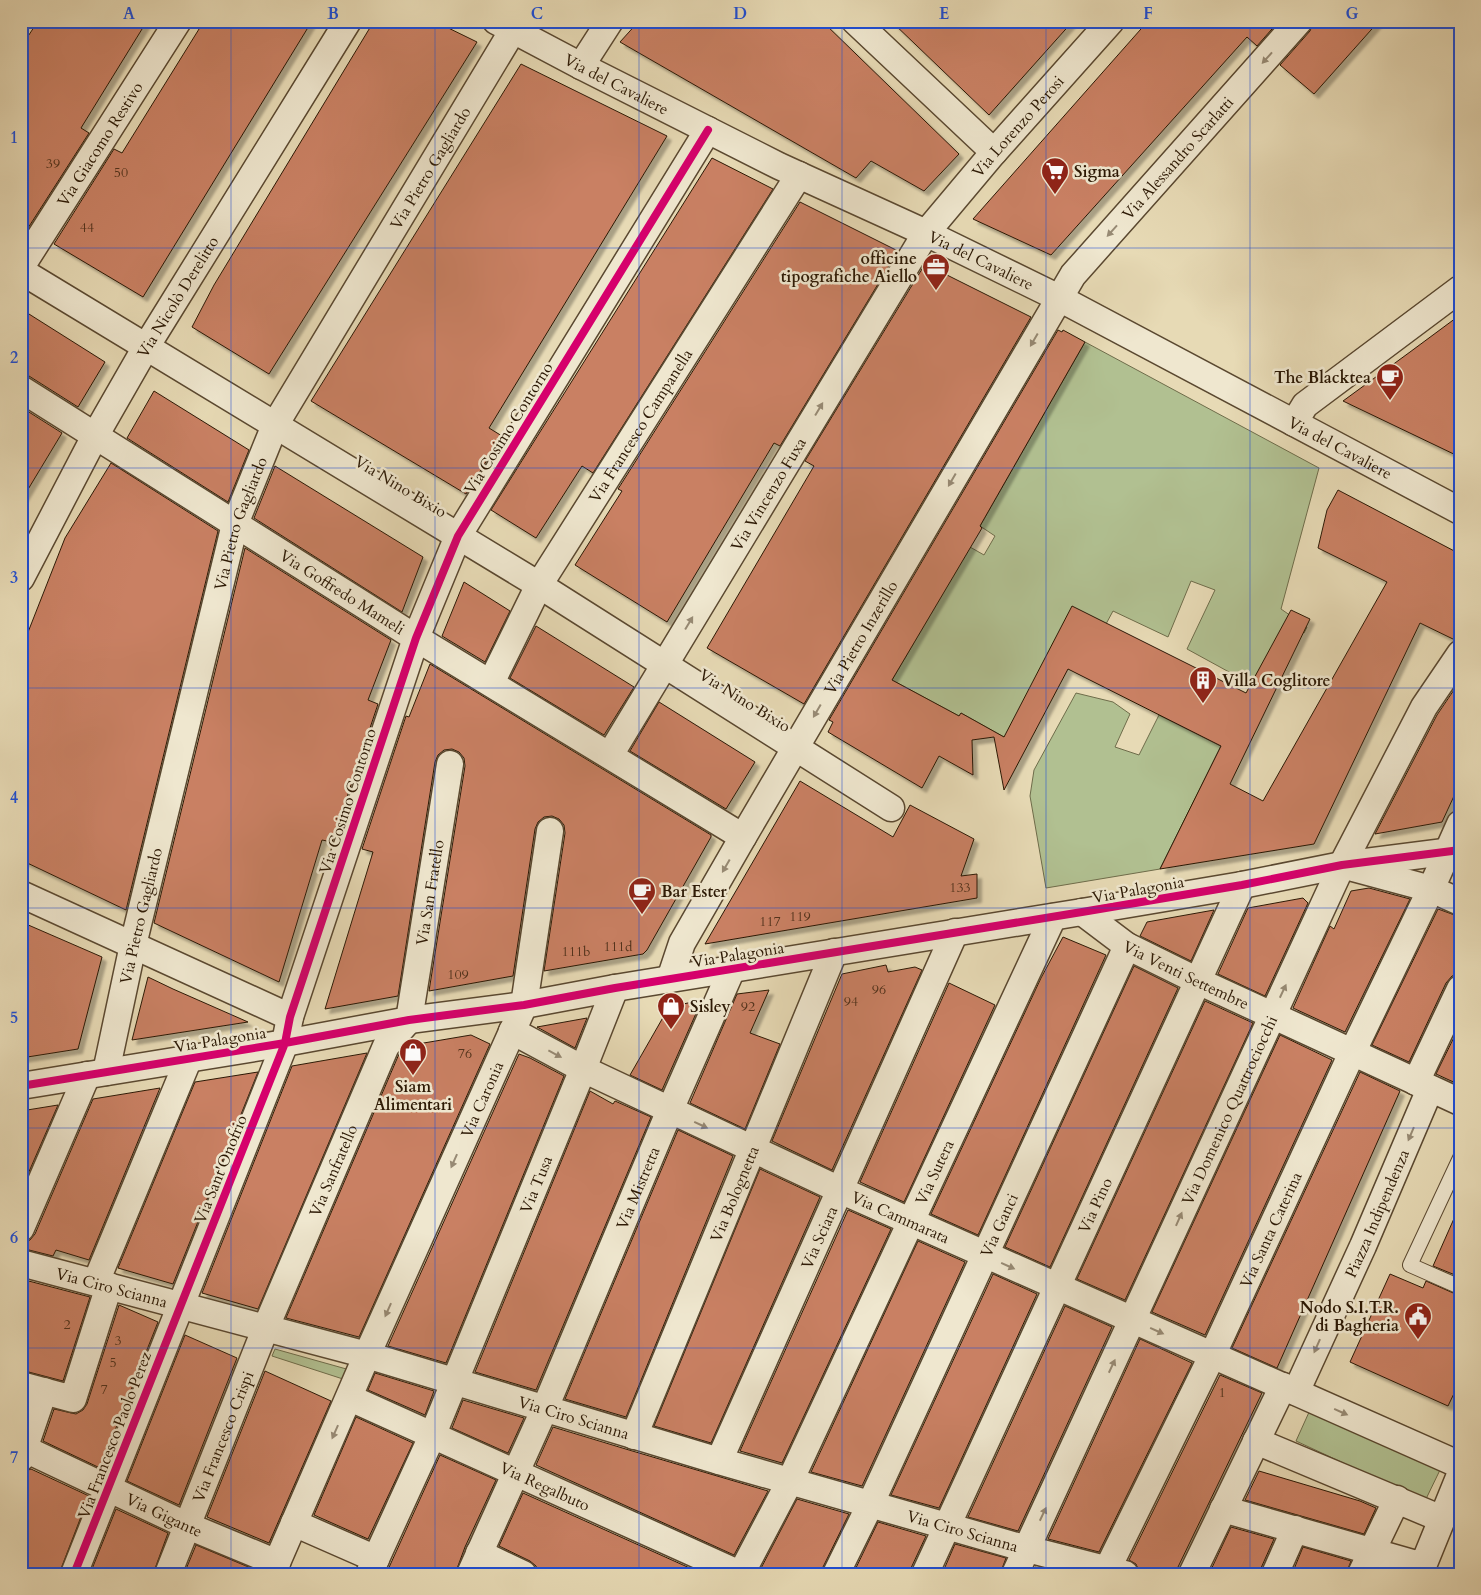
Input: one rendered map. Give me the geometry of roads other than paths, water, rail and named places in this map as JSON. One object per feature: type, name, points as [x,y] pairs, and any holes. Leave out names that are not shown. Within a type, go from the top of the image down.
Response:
[{"type":"street","name":"Via Giacomo Restivo","points":[[21,267],[178,21]]},
{"type":"street","name":"Via Nicolò Derelitto","points":[[21,578],[95,436],[146,347],[348,21]]},
{"type":"street","points":[[581,66],[610,21]]},
{"type":"street","points":[[855,21],[994,152]]},
{"type":"street","name":"Via Lorenzo Perosi","points":[[926,232],[994,152],[1111,21]]},
{"type":"street","name":"Via Alessandro Scarlatti","points":[[1059,298],[1074,275],[1299,21]]},
{"type":"street","name":"Via del Cavaliere","points":[[504,26],[799,175],[926,232],[1059,298],[1460,511]]},
{"type":"street","name":"Via Pietro Gagliardo","points":[[21,1228],[96,1074],[133,945],[235,524],[274,425],[504,26]]},
{"type":"street","name":"Via Cosimo Contorno","points":[[285,1043],[290,1018],[416,638],[458,536],[708,130]]},
{"type":"street","name":"Via Francesco Campanella","points":[[491,683],[539,585],[799,175]]},
{"type":"street","name":"Via Vincenzo Fuxa","points":[[610,755],[926,232]]},
{"type":"street","name":"Via Nino Bixio","points":[[21,271],[539,585],[891,808]]},
{"type":"street","points":[[1294,423],[1305,405],[1460,289]]},
{"type":"street","name":"Via Pietro Inzerillo","points":[[670,979],[682,943],[1059,298]]},
{"type":"street","name":"Via Goffredo Mameli","points":[[21,388],[416,638],[743,837]]},
{"type":"street","name":"Via Domenico Quattrociocchi","points":[[1015,1574],[1133,1321],[1271,1015],[1342,865],[1424,707],[1460,654]]},
{"type":"street","name":"Via San Fratello","points":[[409,1020],[450,764]]},
{"type":"street","name":"Via Santa Caterina","points":[[1113,1572],[1352,1052],[1431,890],[1453,851],[1460,824]]},
{"type":"street","name":"Via Caronia","points":[[275,1568],[367,1355],[524,1005],[550,831]]},
{"type":"street","name":"Via Palagonia","points":[[21,1086],[285,1043],[409,1020],[524,1005],[615,988],[1053,917],[1242,885],[1342,865],[1453,851]]},
{"type":"street","points":[[1342,865],[1431,890],[1460,902]]},
{"type":"street","name":"Via Pino","points":[[925,1574],[1242,885]]},
{"type":"street","points":[[21,894],[290,1018]]},
{"type":"street","name":"Via Venti Settembre","points":[[1082,912],[1126,946],[1460,1102]]},
{"type":"street","name":"Via Sutera","points":[[741,1574],[790,1481],[1053,917]]},
{"type":"street","name":"Via Sciara","points":[[719,1461],[955,932]]},
{"type":"street","name":"Via Ganci","points":[[836,1574],[985,1255],[1126,946]]},
{"type":"street","name":"Via Bolognetta","points":[[634,1436],[834,952]]},
{"type":"street","name":"Via Mistretta","points":[[475,1564],[545,1408],[670,1110],[732,969]]},
{"type":"street","name":"Via Tusa","points":[[372,1567],[433,1434],[615,988]]},
{"type":"street","name":"Piazza Indipendenza","points":[[1192,1574],[1256,1441],[1290,1389],[1362,1246],[1460,989]]},
{"type":"street","name":"Via Sanfratello","points":[[266,1327],[386,1046],[409,1020]]},
{"type":"street","name":"Via Cammarata","points":[[512,1031],[583,1069],[840,1190],[1460,1465]]},
{"type":"street","name":"Via Sant'Onofrio","points":[[179,1306],[285,1043]]},
{"type":"street","points":[[23,1454],[32,1388],[73,1399],[103,1284],[190,1058]]},
{"type":"street","name":"Via Ciro Scianna","points":[[21,1263],[367,1355],[719,1461],[1113,1572]]},
{"type":"street","name":"Via Francesco Paolo Perez","points":[[74,1574],[179,1306]]},
{"type":"street","name":"Via Francesco Crispi","points":[[168,1574],[266,1327]]},
{"type":"street","name":"Via Regalbuto","points":[[350,1398],[741,1574]]},
{"type":"street","points":[[1256,1441],[1442,1519]]},
{"type":"street","name":"Via Gigante","points":[[23,1454],[108,1488],[275,1568]]},
{"type":"street","points":[[1223,1509],[1296,1529],[1366,1562],[1423,1566],[1460,1475]]},
{"type":"street","points":[[1366,1562],[1397,1499]]},
{"type":"street","points":[[294,1523],[372,1567]]},
{"type":"street","points":[[1275,1574],[1296,1529]]},
{"type":"street","points":[[475,1564],[523,1574]]},
{"type":"lane","points":[[1460,1158],[1410,1266],[1460,1287]]},
{"type":"place","name":"Sigma","points":[[1055,195]]},
{"type":"place","name":"officine tipografiche Aiello","points":[[936,291]]},
{"type":"place","name":"The Blacktea","points":[[1390,401]]},
{"type":"place","name":"Villa Coglitore","points":[[1203,704]]},
{"type":"place","name":"Bar Ester","points":[[642,915]]},
{"type":"place","name":"Sisley","points":[[671,1030]]},
{"type":"place","name":"Siam Alimentari","points":[[413,1076]]},
{"type":"place","name":"Nodo S.I.T.R. di Bagheria","points":[[1418,1340]]}]
